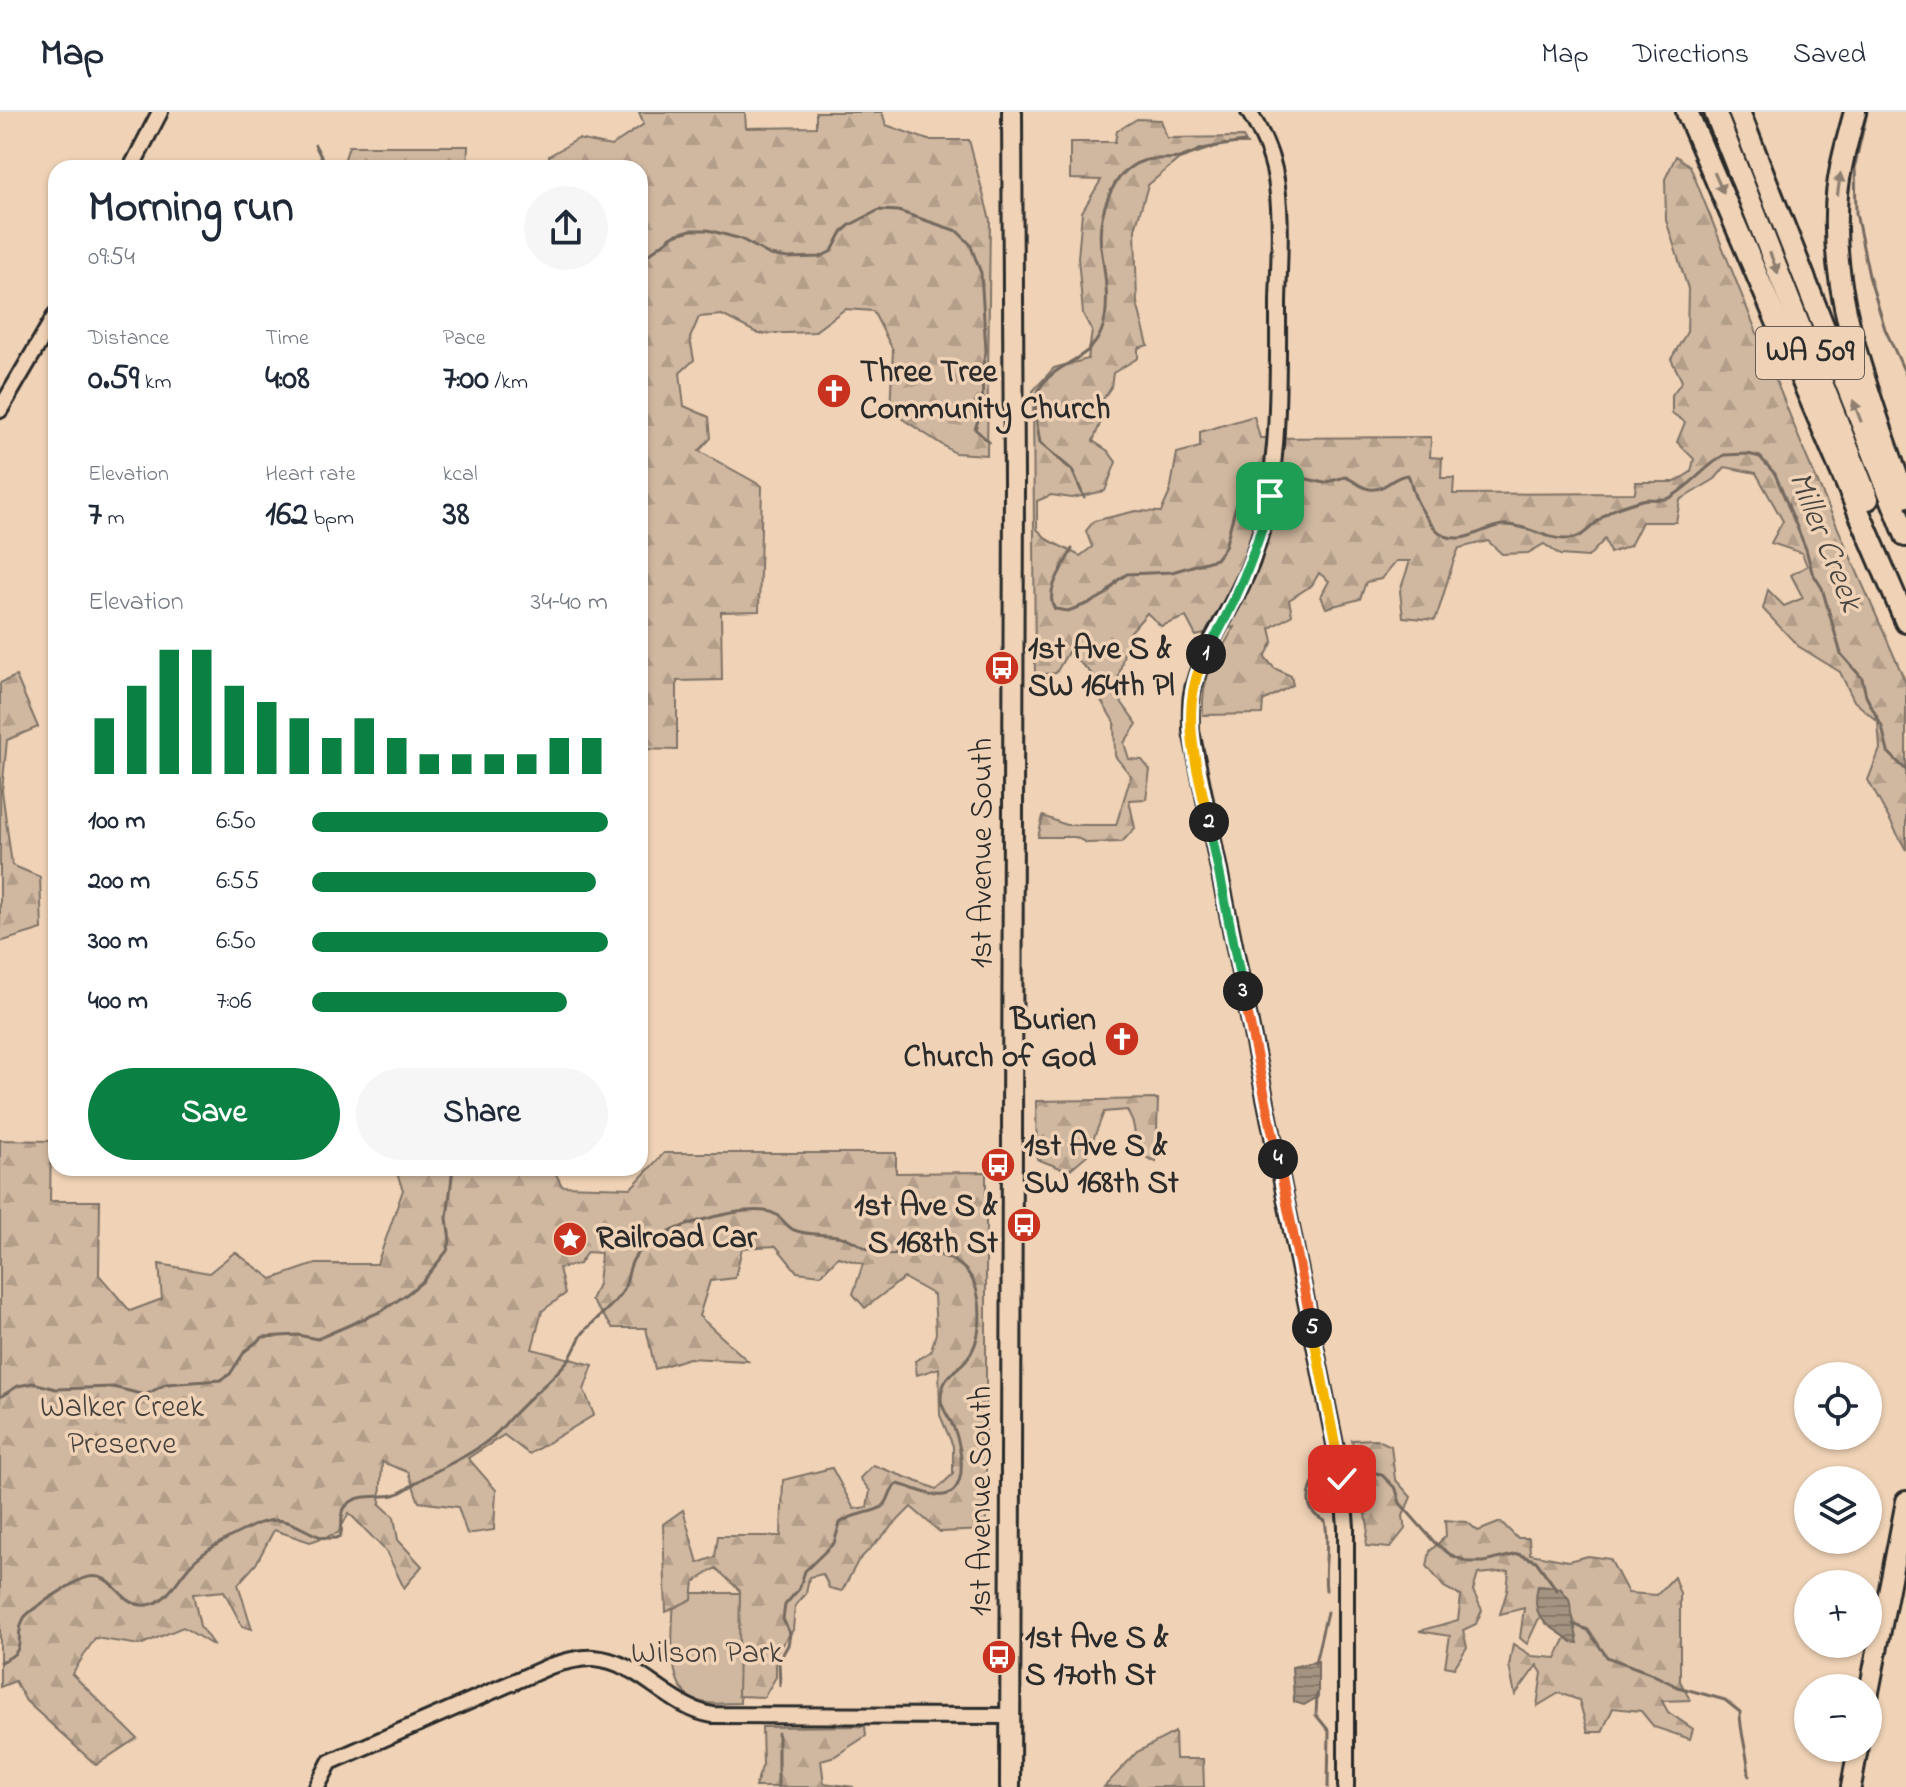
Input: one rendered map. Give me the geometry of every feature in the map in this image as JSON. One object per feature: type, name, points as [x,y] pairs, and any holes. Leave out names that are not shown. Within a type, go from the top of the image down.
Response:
[{"type":"highway","points":[[1687,112],[1906,622]]},
{"type":"highway","name":"WA 509","points":[[1715,112],[1906,594]]},
{"type":"highway","name":"WA 509","points":[[1739,112],[1906,536]]},
{"type":"highway","points":[[1855,112],[1842,161],[1836,211],[1841,289],[1850,330],[1906,504]]},
{"type":"main road","name":"1st Avenue South","points":[[1010,1787],[1014,497],[1012,112]]},
{"type":"main road","points":[[1872,1674],[1906,1501]]},
{"type":"main road","points":[[1851,1787],[1855,1762]]},
{"type":"street","points":[[135,160],[160,112]]},
{"type":"street","points":[[1249,112],[1271,159],[1279,207],[1275,449],[1270,496],[1259,541],[1242,586],[1196,677],[1191,695],[1191,731],[1342,1479],[1346,1527],[1346,1787]]},
{"type":"street","points":[[0,410],[48,328]]},
{"type":"street","points":[[317,1787],[330,1762],[550,1666],[580,1659],[595,1658],[620,1664],[662,1693],[698,1712],[723,1716],[1011,1716]]},
{"type":"green space","points":[[639,112],[745,112],[746,128],[816,127],[816,112],[882,112],[886,125],[928,140],[969,140],[990,220],[987,455],[955,453],[890,411],[893,350],[873,311],[845,309],[814,332],[759,334],[722,315],[699,317],[690,338],[694,360],[680,373],[684,406],[709,417],[711,438],[699,451],[762,486],[759,611],[721,612],[722,680],[677,681],[677,750],[648,749],[648,160],[550,160],[549,156],[578,139],[611,146],[644,124]]},
{"type":"green space","points":[[1137,119],[1161,120],[1167,138],[1243,137],[1247,144],[1224,144],[1179,159],[1148,185],[1135,229],[1137,303],[1148,345],[1138,348],[1138,358],[1113,373],[1111,387],[1100,404],[1106,409],[1093,441],[1108,451],[1116,462],[1105,491],[1072,498],[1051,495],[1037,501],[1037,529],[1048,540],[1080,556],[1092,547],[1086,531],[1094,521],[1136,511],[1161,512],[1170,492],[1177,453],[1200,447],[1200,432],[1254,416],[1260,438],[1431,437],[1430,457],[1442,458],[1441,478],[1454,478],[1453,494],[1635,493],[1636,482],[1675,482],[1691,472],[1694,459],[1677,442],[1685,422],[1672,413],[1672,395],[1682,381],[1671,359],[1687,332],[1688,289],[1666,220],[1665,179],[1676,156],[1690,166],[1807,458],[1906,683],[1906,850],[1868,780],[1880,749],[1878,722],[1854,701],[1840,672],[1798,646],[1763,609],[1768,590],[1784,606],[1803,598],[1791,575],[1807,566],[1802,553],[1771,543],[1783,521],[1756,473],[1725,467],[1715,479],[1680,500],[1676,522],[1642,522],[1630,546],[1610,553],[1605,539],[1588,557],[1560,555],[1544,544],[1528,553],[1502,554],[1488,541],[1459,548],[1435,620],[1403,617],[1400,591],[1410,561],[1396,561],[1381,579],[1366,582],[1360,599],[1326,608],[1321,596],[1329,581],[1319,573],[1312,585],[1289,600],[1292,615],[1270,628],[1273,641],[1265,657],[1274,668],[1291,676],[1293,685],[1263,701],[1262,714],[1203,715],[1207,677],[1234,627],[1196,636],[1186,617],[1161,626],[1147,613],[1128,635],[1115,693],[1137,724],[1124,743],[1129,759],[1142,760],[1150,770],[1146,799],[1129,800],[1135,828],[1122,842],[1087,843],[1075,837],[1038,837],[1043,816],[1066,825],[1116,825],[1131,776],[1115,756],[1114,722],[1096,692],[1092,674],[1068,652],[1056,673],[1035,675],[1033,391],[1054,368],[1088,359],[1092,331],[1083,314],[1078,258],[1082,212],[1101,180],[1070,179],[1070,142],[1115,142],[1117,131]]},
{"type":"green space","points":[[349,146],[468,146],[467,160],[345,160]]},
{"type":"green space","points":[[16,676],[38,727],[7,740],[2,791],[12,865],[40,877],[42,929],[0,942],[0,683]]},
{"type":"green space","points":[[1158,1099],[1156,1162],[1139,1154],[1127,1110],[1104,1112],[1087,1155],[1068,1171],[1037,1159],[1036,1101]]},
{"type":"green space","name":"Walker Creek Preserve","points":[[0,1140],[48,1141],[50,1201],[100,1201],[99,1275],[130,1311],[162,1299],[159,1264],[209,1273],[235,1252],[272,1279],[315,1264],[377,1264],[403,1190],[398,1176],[557,1176],[562,1186],[631,1188],[642,1176],[648,1176],[648,1170],[664,1153],[896,1153],[896,1173],[986,1172],[986,1530],[940,1532],[911,1507],[858,1561],[842,1591],[829,1588],[823,1574],[809,1577],[806,1594],[795,1606],[793,1630],[776,1652],[776,1677],[764,1697],[738,1696],[740,1591],[716,1568],[694,1582],[692,1599],[666,1612],[663,1524],[683,1510],[698,1563],[715,1557],[718,1536],[781,1536],[783,1480],[832,1468],[854,1509],[867,1507],[870,1491],[860,1478],[873,1465],[937,1489],[953,1474],[953,1446],[940,1415],[939,1368],[917,1375],[915,1361],[931,1351],[936,1333],[934,1295],[904,1278],[865,1308],[853,1294],[863,1264],[838,1257],[821,1275],[797,1272],[776,1246],[742,1248],[735,1278],[710,1281],[699,1316],[748,1361],[689,1358],[655,1369],[646,1328],[613,1328],[591,1300],[598,1284],[601,1253],[587,1252],[579,1264],[559,1268],[565,1294],[542,1311],[532,1349],[593,1365],[584,1390],[594,1415],[529,1454],[504,1435],[468,1458],[496,1490],[494,1530],[467,1534],[458,1507],[419,1502],[408,1472],[382,1462],[380,1504],[394,1517],[398,1540],[422,1566],[404,1588],[386,1551],[349,1513],[338,1533],[310,1542],[274,1530],[256,1564],[238,1584],[252,1629],[242,1626],[224,1591],[193,1594],[200,1626],[214,1646],[183,1627],[140,1645],[95,1638],[72,1674],[137,1738],[96,1765],[26,1701],[15,1681],[0,1687]]},
{"type":"green space","points":[[1376,1439],[1391,1446],[1395,1479],[1411,1497],[1403,1516],[1405,1529],[1390,1548],[1366,1546],[1368,1527],[1352,1440]]},
{"type":"green space","points":[[1445,1520],[1467,1522],[1478,1531],[1501,1522],[1517,1538],[1529,1538],[1530,1554],[1568,1561],[1588,1556],[1610,1559],[1628,1593],[1657,1595],[1674,1577],[1680,1594],[1680,1681],[1690,1700],[1662,1701],[1668,1712],[1693,1729],[1690,1739],[1654,1727],[1641,1711],[1613,1708],[1602,1732],[1588,1732],[1579,1700],[1559,1693],[1537,1706],[1542,1673],[1537,1665],[1515,1695],[1509,1666],[1513,1644],[1532,1656],[1556,1658],[1569,1631],[1556,1604],[1538,1620],[1527,1644],[1520,1638],[1524,1608],[1500,1614],[1509,1571],[1478,1574],[1473,1591],[1482,1610],[1476,1624],[1463,1630],[1467,1647],[1454,1668],[1445,1666],[1450,1636],[1419,1631],[1458,1620],[1461,1596],[1444,1587],[1427,1566],[1430,1551],[1446,1536]]},
{"type":"green space","name":"Wilson Park","points":[[674,1593],[740,1593],[740,1703],[700,1702],[685,1693],[678,1682],[672,1652]]},
{"type":"green space","points":[[865,1726],[866,1736],[835,1756],[821,1760],[824,1783],[854,1787],[755,1787],[763,1764],[762,1727]]},
{"type":"green space","points":[[1175,1732],[1176,1759],[1203,1759],[1204,1787],[1104,1787],[1137,1752]]},
{"type":"shaded area","points":[[1538,1585],[1560,1588],[1569,1599],[1578,1643],[1542,1620],[1536,1606]]},
{"type":"shaded area","points":[[1318,1661],[1318,1697],[1304,1705],[1294,1702],[1292,1667]]},
{"type":"waterway","points":[[1867,112],[1855,165],[1856,213],[1869,276],[1885,329],[1906,375]]},
{"type":"waterway","points":[[1084,497],[1072,470],[1040,443],[1036,401],[1046,380],[1081,356],[1096,342],[1101,332],[1106,302],[1100,236],[1108,197],[1122,174],[1143,161],[1179,158],[1202,149],[1244,142]]},
{"type":"waterway","points":[[315,145],[323,160]]},
{"type":"waterway","name":"Miller Creek","points":[[648,255],[674,235],[691,230],[708,230],[741,239],[770,255],[820,257],[832,251],[842,232],[850,225],[879,210],[898,211],[957,231],[970,244],[981,273],[986,350],[982,370],[983,406],[975,429],[989,442]]},
{"type":"waterway","name":"Miller Creek","points":[[1278,475],[1324,483],[1345,477],[1370,489],[1380,488],[1408,475],[1421,509],[1430,523],[1445,536],[1467,537],[1496,526],[1512,525],[1568,539],[1581,535],[1616,509],[1647,499],[1671,497],[1724,455],[1760,457],[1775,474],[1806,549],[1812,572],[1822,588],[1841,654],[1862,678],[1866,696],[1882,727],[1888,752],[1906,770]]},
{"type":"waterway","name":"Miller Creek","points":[[1072,549],[1053,587],[1055,609],[1068,611],[1092,602],[1106,594],[1127,574],[1172,572],[1216,559],[1225,547],[1241,486],[1251,476],[1266,475]]},
{"type":"waterway","name":"Miller Creek","points":[[0,1397],[18,1386],[33,1383],[56,1389],[113,1387],[145,1395],[166,1384],[221,1380],[230,1374],[245,1351],[263,1337],[298,1335],[317,1339],[382,1311],[422,1282],[447,1251],[452,1176]]},
{"type":"waterway","points":[[0,1662],[18,1649],[21,1626],[28,1614],[85,1578],[103,1578],[129,1601],[147,1605],[165,1596],[200,1556],[253,1526],[280,1521],[319,1536],[340,1537],[343,1511],[353,1501],[401,1492],[476,1449],[496,1433],[562,1367],[583,1333],[621,1294],[633,1260],[642,1249],[673,1230],[693,1223],[733,1213],[765,1211],[775,1214],[794,1230],[842,1237],[880,1254],[921,1252],[938,1254],[953,1261],[971,1277],[978,1294],[980,1314],[975,1344],[966,1360],[949,1376],[941,1399],[960,1450],[958,1484],[954,1490],[942,1495],[897,1484],[883,1506],[840,1523],[834,1543],[805,1571],[799,1589],[785,1605],[783,1619],[790,1634],[779,1661],[780,1686]]},
{"type":"waterway","points":[[1360,1470],[1381,1474],[1396,1489],[1400,1503],[1435,1543],[1451,1555],[1468,1562],[1484,1562],[1518,1554],[1536,1561],[1557,1590]]},
{"type":"waterway","points":[[1324,1475],[1317,1476],[1309,1502],[1313,1512],[1325,1521],[1326,1590]]},
{"type":"waterway","points":[[1315,1663],[1327,1612]]},
{"type":"waterway","points":[[1573,1624],[1588,1630],[1607,1657],[1678,1687],[1725,1700],[1740,1712],[1749,1776]]},
{"type":"waterway","points":[[1317,1694],[1316,1715],[1329,1731],[1328,1787]]},
{"type":"waterway","points":[[778,1733],[778,1787]]},
{"type":"place","name":"Three Tree Community Church","points":[[834,391]]},
{"type":"place","name":"1st Ave S & SW 164th Pl","points":[[1002,668]]},
{"type":"place","name":"Burien Church of God","points":[[1122,1039]]},
{"type":"place","name":"1st Ave S & SW 168th St","points":[[998,1165]]},
{"type":"place","name":"1st Ave S & S 168th St","points":[[1024,1225]]},
{"type":"place","name":"Railroad Car","points":[[570,1239]]},
{"type":"place","name":"1st Ave S & S 170th St","points":[[999,1657]]},
{"type":"route","points":[[1270,496],[1251,564],[1196,677],[1191,695],[1191,731],[1342,1479]]}]
